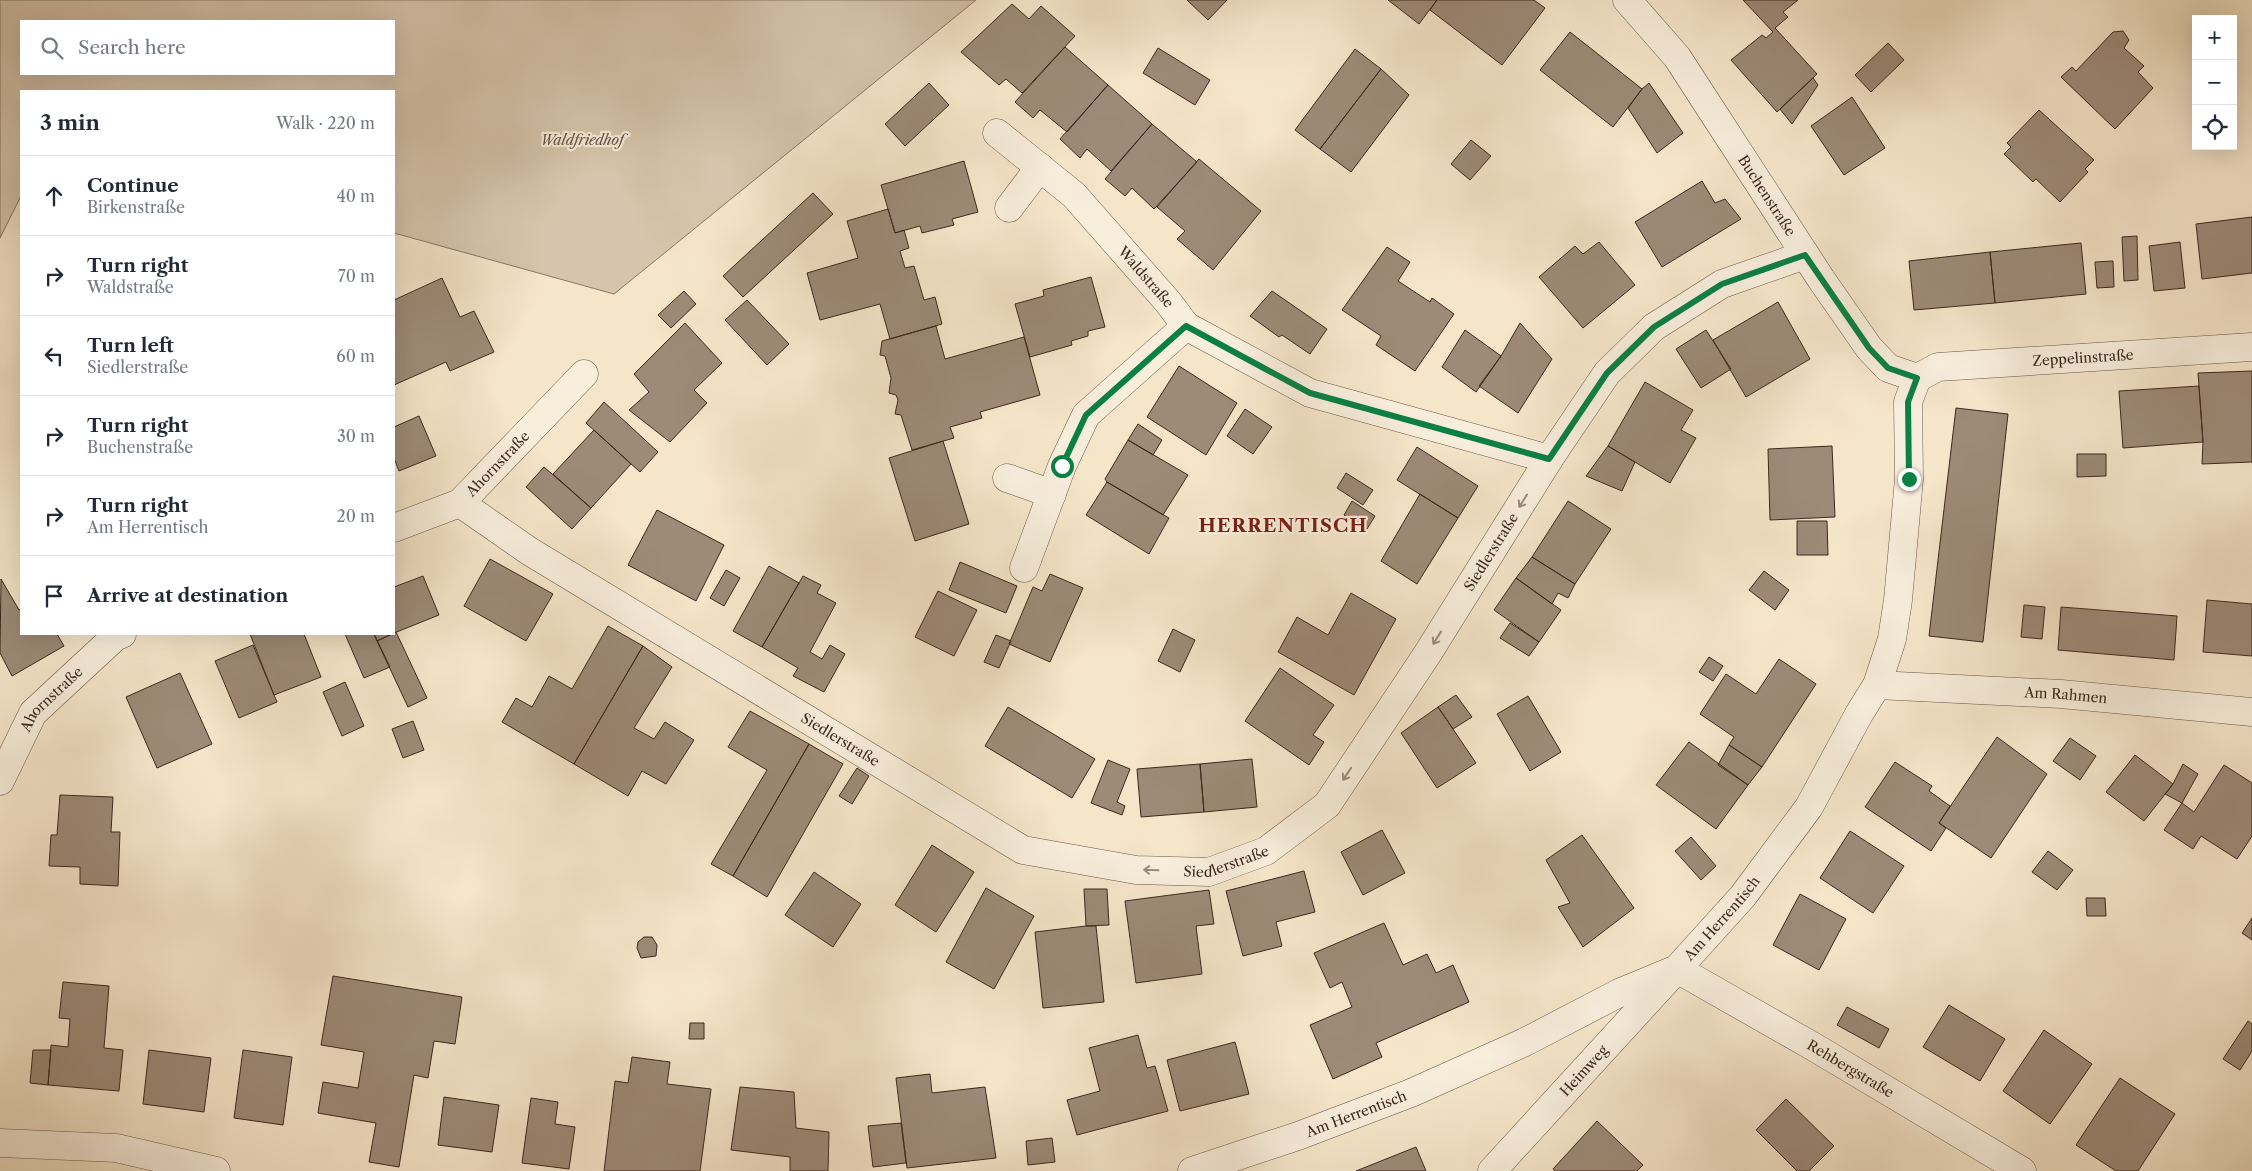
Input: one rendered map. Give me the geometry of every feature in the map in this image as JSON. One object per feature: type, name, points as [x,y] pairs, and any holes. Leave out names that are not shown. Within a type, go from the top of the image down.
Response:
[{"type":"street","name":"Buchenstraße","points":[[1627,0],[1677,57],[1805,255],[1869,348],[1888,368],[1917,378]]},
{"type":"street","name":"Waldstraße","points":[[997,133],[1074,195],[1104,227],[1186,326],[1310,393],[1549,459]]},
{"type":"street","points":[[1009,208],[1040,167]]},
{"type":"street","name":"Siedlerstraße","points":[[460,503],[529,551],[1023,850],[1136,870],[1209,872],[1266,851],[1326,804],[1428,653],[1549,459],[1607,373],[1654,327],[1722,284],[1805,255]]},
{"type":"street","points":[[1024,568],[1062,466],[1086,415],[1186,326]]},
{"type":"street","name":"Zeppelinstraße","points":[[1917,378],[1938,368],[2252,347]]},
{"type":"street","name":"Ahornstraße","points":[[395,528],[460,503],[584,374]]},
{"type":"street","name":"Am Herrentisch","points":[[1192,1171],[1298,1136],[1411,1093],[1525,1042],[1619,993],[1677,970],[1744,896],[1809,807],[1859,714],[1878,685],[1892,639],[1898,600],[1909,479],[1908,402],[1917,378]]},
{"type":"street","points":[[1007,478],[1052,494]]},
{"type":"street","name":"Ahornstraße","points":[[0,781],[33,713],[115,637],[120,635]]},
{"type":"street","name":"Am Rahmen","points":[[1878,685],[2061,694],[2252,712]]},
{"type":"street","name":"Heimweg","points":[[1492,1171],[1677,970]]},
{"type":"street","name":"Rehbergstraße","points":[[1677,970],[1814,1047],[2022,1171]]},
{"type":"street","points":[[0,1142],[116,1148],[216,1171]]},
{"type":"green space","name":"Waldfriedhof","points":[[0,0],[976,0],[614,294],[395,233],[395,90],[20,90],[20,198],[0,238]]},
{"type":"building","points":[[1187,0],[1227,0],[1208,20]]},
{"type":"building","points":[[1388,0],[1437,0],[1419,24]]},
{"type":"building","points":[[1437,0],[1534,0],[1545,8],[1502,65],[1430,10]]},
{"type":"building","points":[[1743,0],[1798,0],[1783,12],[1788,17],[1775,28],[1817,74],[1777,112],[1731,60],[1762,35],[1766,38],[1773,32]]},
{"type":"building","points":[[1012,4],[1029,19],[1041,6],[1075,36],[1022,93],[1006,79],[999,85],[961,52]]},
{"type":"building","points":[[2123,31],[2129,40],[2124,48],[2144,66],[2138,72],[2153,88],[2115,129],[2061,77],[2072,67],[2076,71],[2113,32]]},
{"type":"building","points":[[1570,32],[1642,89],[1613,127],[1540,70]]},
{"type":"building","points":[[1888,43],[1904,60],[1871,92],[1855,75]]},
{"type":"building","points":[[1065,47],[1108,85],[1067,132],[1040,110],[1033,118],[1015,102]]},
{"type":"building","points":[[1158,48],[1210,80],[1195,105],[1143,73]]},
{"type":"building","points":[[1355,49],[1381,69],[1320,149],[1295,130]]},
{"type":"building","points":[[1381,69],[1409,95],[1351,172],[1320,149]]},
{"type":"building","points":[[1813,78],[1818,85],[1792,124],[1780,109]]},
{"type":"building","points":[[929,83],[949,105],[905,146],[885,124]]},
{"type":"building","points":[[1649,83],[1683,133],[1657,153],[1628,108],[1642,89]]},
{"type":"building","points":[[1108,85],[1152,124],[1111,171],[1087,149],[1080,158],[1060,139]]},
{"type":"building","points":[[1852,97],[1885,148],[1844,175],[1811,126]]},
{"type":"building","points":[[2039,110],[2094,160],[2085,169],[2088,172],[2060,202],[2036,179],[2033,182],[2004,154],[2011,147],[2007,143]]},
{"type":"building","points":[[1152,124],[1197,162],[1154,209],[1132,188],[1125,196],[1105,179]]},
{"type":"building","points":[[1471,140],[1491,156],[1470,180],[1451,164]]},
{"type":"building","points":[[1199,159],[1261,211],[1213,270],[1177,239],[1185,231],[1157,207]]},
{"type":"building","points":[[964,161],[978,212],[952,219],[954,225],[922,233],[920,226],[895,233],[881,185]]},
{"type":"building","points":[[1702,181],[1715,203],[1725,199],[1741,219],[1662,267],[1635,222]]},
{"type":"building","points":[[813,193],[833,214],[743,297],[723,276]]},
{"type":"building","points":[[888,209],[895,233],[904,230],[909,248],[900,251],[905,268],[914,266],[924,300],[935,297],[942,324],[890,339],[880,304],[820,320],[807,273],[858,258],[847,221]]},
{"type":"building","points":[[2252,217],[2252,273],[2202,279],[2196,224]]},
{"type":"building","points":[[2137,236],[2138,280],[2124,281],[2122,237]]},
{"type":"building","points":[[1599,242],[1635,285],[1583,328],[1539,277],[1575,246],[1583,254]]},
{"type":"building","points":[[2180,242],[2185,288],[2154,291],[2149,246]]},
{"type":"building","points":[[2081,243],[2086,294],[1995,303],[1990,252]]},
{"type":"building","points":[[1387,247],[1410,262],[1398,281],[1430,302],[1432,298],[1454,314],[1415,371],[1376,345],[1381,336],[1342,310]]},
{"type":"building","points":[[1990,252],[1995,303],[1914,310],[1909,261]]},
{"type":"building","points":[[2113,261],[2114,287],[2097,288],[2095,262]]},
{"type":"building","points":[[1091,277],[1105,327],[1088,331],[1088,336],[1071,341],[1072,345],[1030,357],[1015,304],[1044,296],[1043,290]]},
{"type":"building","points":[[442,278],[460,317],[474,311],[494,352],[450,371],[446,362],[395,385],[395,300]]},
{"type":"building","points":[[684,291],[696,304],[671,328],[658,315]]},
{"type":"building","points":[[1272,291],[1327,329],[1310,354],[1282,335],[1279,337],[1250,316]]},
{"type":"building","points":[[747,300],[789,344],[767,365],[725,320]]},
{"type":"building","points":[[1778,302],[1810,359],[1746,397],[1713,340]]},
{"type":"building","points":[[685,323],[722,363],[694,390],[707,403],[670,442],[629,410],[649,392],[634,374]]},
{"type":"building","points":[[1520,323],[1552,359],[1518,413],[1479,386],[1501,356]]},
{"type":"building","points":[[936,326],[945,359],[1024,337],[1040,395],[980,412],[982,418],[950,427],[954,438],[912,450],[901,415],[895,414],[898,400],[896,395],[889,393],[891,378],[885,356],[880,355],[882,341]]},
{"type":"building","points":[[1465,330],[1501,356],[1476,392],[1442,367]]},
{"type":"building","points":[[1706,330],[1731,369],[1701,388],[1676,349]]},
{"type":"building","points":[[1179,366],[1237,403],[1206,455],[1147,417]]},
{"type":"building","points":[[2252,371],[2252,462],[2202,464],[2203,442],[2198,373]]},
{"type":"building","points":[[1645,382],[1693,410],[1681,430],[1696,438],[1670,483],[1608,446]]},
{"type":"building","points":[[2199,386],[2203,442],[2123,448],[2119,391]]},
{"type":"building","points":[[604,402],[658,452],[640,472],[586,423]]},
{"type":"building","points":[[1956,408],[2008,414],[1983,642],[1929,636]]},
{"type":"building","points":[[1245,409],[1272,427],[1253,454],[1227,436]]},
{"type":"building","points":[[419,416],[436,456],[399,471],[395,461],[395,427]]},
{"type":"building","points":[[1138,424],[1162,440],[1153,455],[1128,440]]},
{"type":"building","points":[[594,430],[631,464],[591,508],[553,474]]},
{"type":"building","points":[[1128,440],[1188,475],[1163,515],[1105,479]]},
{"type":"building","points":[[943,441],[969,524],[915,541],[889,458]]},
{"type":"building","points":[[1608,446],[1635,462],[1622,491],[1586,476]]},
{"type":"building","points":[[1832,446],[1835,517],[1770,520],[1768,449]]},
{"type":"building","points":[[1417,447],[1478,486],[1458,518],[1397,480]]},
{"type":"building","points":[[2077,454],[2106,454],[2106,476],[2077,477]]},
{"type":"building","points":[[544,467],[591,508],[572,529],[526,487]]},
{"type":"building","points":[[1346,473],[1373,490],[1363,505],[1337,488]]},
{"type":"building","points":[[1107,482],[1169,518],[1149,554],[1086,515]]},
{"type":"building","points":[[1420,494],[1458,518],[1417,584],[1381,561]]},
{"type":"building","points":[[1352,501],[1375,516],[1367,529],[1344,515]]},
{"type":"building","points":[[1568,501],[1611,529],[1575,584],[1532,557]]},
{"type":"building","points":[[657,510],[724,545],[696,601],[628,565]]},
{"type":"building","points":[[1797,521],[1827,521],[1828,555],[1797,555]]},
{"type":"building","points":[[1532,557],[1575,584],[1568,598],[1558,593],[1552,604],[1516,578]]},
{"type":"building","points":[[490,559],[553,594],[526,641],[464,606]]},
{"type":"building","points":[[960,562],[1017,586],[1006,613],[949,590]]},
{"type":"building","points":[[769,566],[799,583],[762,647],[733,631]]},
{"type":"building","points":[[726,570],[740,578],[724,606],[710,598]]},
{"type":"building","points":[[1764,571],[1789,590],[1775,610],[1749,590]]},
{"type":"building","points":[[1050,574],[1083,588],[1050,662],[1009,644],[1033,587],[1042,591]]},
{"type":"building","points":[[423,576],[439,615],[395,633],[395,587]]},
{"type":"building","points":[[803,576],[821,585],[817,593],[836,603],[810,652],[822,659],[830,645],[845,654],[824,692],[793,676],[798,668],[762,647]]},
{"type":"building","points":[[1516,578],[1561,610],[1539,642],[1494,610]]},
{"type":"building","points":[[1,579],[20,610],[20,635],[58,635],[64,646],[12,676],[0,653]]},
{"type":"building","points":[[938,591],[977,610],[954,656],[915,637]]},
{"type":"building","points":[[1351,593],[1396,619],[1354,695],[1278,652],[1297,617],[1328,635]]},
{"type":"building","points":[[2207,600],[2252,604],[2252,656],[2203,652]]},
{"type":"building","points":[[2024,605],[2045,607],[2042,639],[2021,637]]},
{"type":"building","points":[[2061,607],[2177,616],[2174,660],[2058,650]]},
{"type":"building","points":[[1510,623],[1539,642],[1529,656],[1500,638]]},
{"type":"building","points":[[608,626],[643,646],[574,764],[502,722],[516,698],[532,707],[549,676],[572,689]]},
{"type":"building","points":[[1173,629],[1195,640],[1180,672],[1158,661]]},
{"type":"building","points":[[395,632],[427,698],[408,707],[377,641],[390,635],[395,635]]},
{"type":"building","points":[[250,635],[304,635],[321,677],[274,695]]},
{"type":"building","points":[[345,635],[374,635],[390,667],[364,678]]},
{"type":"building","points":[[374,635],[390,635],[377,641]]},
{"type":"building","points":[[996,635],[1011,641],[999,668],[984,662]]},
{"type":"building","points":[[253,645],[277,702],[239,718],[215,661]]},
{"type":"building","points":[[643,646],[672,667],[634,728],[654,739],[665,722],[694,740],[666,784],[642,771],[628,796],[574,764]]},
{"type":"building","points":[[1709,657],[1723,666],[1713,681],[1699,672]]},
{"type":"building","points":[[1779,659],[1816,684],[1762,767],[1729,745],[1734,737],[1700,714],[1726,674],[1756,694]]},
{"type":"building","points":[[1280,668],[1334,705],[1313,735],[1324,742],[1309,765],[1245,721]]},
{"type":"building","points":[[180,673],[212,744],[157,768],[126,697]]},
{"type":"building","points":[[345,682],[364,726],[342,736],[323,692]]},
{"type":"building","points":[[1456,695],[1472,717],[1453,729],[1438,707]]},
{"type":"building","points":[[1528,696],[1561,752],[1530,771],[1497,714]]},
{"type":"building","points":[[1008,707],[1095,759],[1072,798],[985,746]]},
{"type":"building","points":[[1438,707],[1476,763],[1437,788],[1401,733]]},
{"type":"building","points":[[750,711],[809,744],[733,876],[711,864],[767,770],[728,747]]},
{"type":"building","points":[[413,721],[424,750],[403,758],[392,729]]},
{"type":"building","points":[[1997,737],[2047,774],[1991,858],[1939,823]]},
{"type":"building","points":[[2070,738],[2096,756],[2080,780],[2053,761]]},
{"type":"building","points":[[1689,742],[1748,785],[1716,829],[1656,785]]},
{"type":"building","points":[[809,744],[843,764],[767,897],[733,876]]},
{"type":"building","points":[[1729,745],[1762,767],[1748,785],[1718,765]]},
{"type":"building","points":[[2135,755],[2173,784],[2144,821],[2106,792]]},
{"type":"building","points":[[1252,759],[1257,807],[1204,812],[1200,764]]},
{"type":"building","points":[[1108,760],[1130,769],[1117,802],[1125,806],[1122,815],[1091,803]]},
{"type":"building","points":[[1895,762],[1932,786],[1929,791],[1950,806],[1939,823],[1946,828],[1931,851],[1865,807]]},
{"type":"building","points":[[1200,764],[1204,812],[1141,817],[1137,769]]},
{"type":"building","points":[[2183,764],[2198,774],[2182,803],[2165,794],[2173,784]]},
{"type":"building","points":[[2224,765],[2252,783],[2252,836],[2237,859],[2201,836],[2193,849],[2164,830],[2182,803],[2194,812]]},
{"type":"building","points":[[857,768],[869,776],[852,804],[839,796]]},
{"type":"building","points":[[60,795],[113,797],[111,832],[120,832],[118,886],[80,884],[80,867],[49,866],[51,835],[57,835]]},
{"type":"building","points":[[1382,830],[1405,873],[1363,895],[1341,852]]},
{"type":"building","points":[[1850,831],[1904,866],[1873,913],[1820,878]]},
{"type":"building","points":[[1582,835],[1634,908],[1583,947],[1558,907],[1570,903],[1546,860]]},
{"type":"building","points":[[1691,837],[1716,866],[1701,880],[1675,851]]},
{"type":"building","points":[[932,845],[974,872],[936,932],[895,905]]},
{"type":"building","points":[[2048,851],[2073,870],[2057,890],[2032,872]]},
{"type":"building","points":[[1304,871],[1315,912],[1276,922],[1282,946],[1243,956],[1226,891]]},
{"type":"building","points":[[814,872],[861,904],[833,947],[785,915]]},
{"type":"building","points":[[986,888],[1034,916],[994,989],[946,962]]},
{"type":"building","points":[[1084,889],[1107,889],[1109,925],[1086,926]]},
{"type":"building","points":[[1209,890],[1214,924],[1196,926],[1202,974],[1136,983],[1125,901]]},
{"type":"building","points":[[1800,894],[1846,919],[1819,970],[1773,945]]},
{"type":"building","points":[[2086,898],[2105,898],[2106,916],[2087,916]]},
{"type":"building","points":[[2252,918],[2252,940],[2242,933]]},
{"type":"building","points":[[1384,923],[1403,965],[1427,954],[1436,973],[1453,965],[1469,1002],[1376,1043],[1382,1057],[1333,1079],[1310,1025],[1352,1007],[1342,982],[1330,988],[1314,953]]},
{"type":"building","points":[[1096,926],[1104,1002],[1043,1008],[1035,932]]},
{"type":"building","points":[[644,937],[652,937],[657,945],[656,956],[641,958],[637,948],[638,942]]},
{"type":"building","points":[[333,976],[462,997],[455,1044],[434,1041],[428,1078],[414,1075],[399,1167],[369,1162],[376,1123],[318,1113],[323,1082],[358,1088],[364,1052],[321,1045]]},
{"type":"building","points":[[63,982],[109,986],[104,1048],[123,1050],[119,1091],[48,1085],[51,1045],[68,1047],[70,1019],[59,1018]]},
{"type":"building","points":[[1949,1005],[2005,1039],[1980,1081],[1923,1047]]},
{"type":"building","points":[[1847,1007],[1889,1029],[1879,1048],[1837,1025]]},
{"type":"building","points":[[2248,1021],[2252,1024],[2252,1051],[2240,1070],[2223,1059]]},
{"type":"building","points":[[690,1023],[704,1023],[704,1039],[689,1039]]},
{"type":"building","points":[[2044,1030],[2092,1064],[2050,1124],[2003,1091]]},
{"type":"building","points":[[1138,1035],[1147,1068],[1155,1066],[1168,1111],[1077,1135],[1067,1100],[1100,1091],[1089,1048]]},
{"type":"building","points":[[1235,1042],[1249,1094],[1180,1111],[1167,1060]]},
{"type":"building","points":[[33,1050],[51,1050],[48,1085],[30,1083]]},
{"type":"building","points":[[149,1050],[211,1058],[204,1112],[143,1104]]},
{"type":"building","points":[[243,1050],[292,1057],[283,1125],[234,1118]]},
{"type":"building","points":[[632,1057],[670,1062],[667,1084],[711,1089],[700,1171],[604,1171],[615,1081],[628,1083]]},
{"type":"building","points":[[930,1074],[932,1093],[985,1087],[996,1158],[907,1168],[896,1078]]},
{"type":"building","points":[[2120,1078],[2175,1114],[2138,1171],[2116,1171],[2076,1145]]},
{"type":"building","points":[[740,1087],[794,1092],[796,1128],[829,1132],[828,1171],[790,1171],[790,1157],[731,1150]]},
{"type":"building","points":[[444,1097],[499,1105],[492,1152],[438,1145]]},
{"type":"building","points":[[531,1098],[558,1102],[555,1124],[575,1127],[569,1169],[522,1163]]},
{"type":"building","points":[[1786,1099],[1834,1146],[1809,1171],[1797,1171],[1756,1130]]},
{"type":"building","points":[[1597,1121],[1643,1165],[1637,1171],[1555,1171],[1553,1169]]},
{"type":"building","points":[[901,1123],[906,1163],[873,1167],[868,1126]]},
{"type":"building","points":[[1052,1138],[1055,1162],[1028,1165],[1026,1141]]},
{"type":"building","points":[[1416,1147],[1426,1171],[1356,1171]]},
{"type":"district","name":"HERRENTISCH","points":[[1283,525]]},
{"type":"route","points":[[1062,466],[1086,415],[1186,326],[1310,393],[1549,459],[1607,373],[1654,327],[1722,284],[1805,255],[1869,348],[1888,368],[1917,378],[1908,402],[1909,479]]}]
